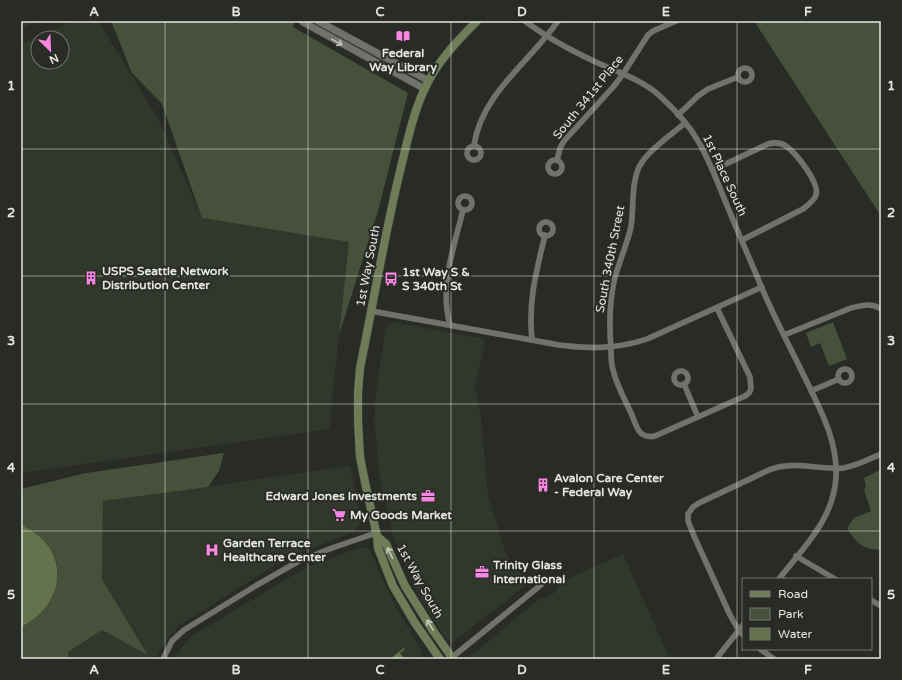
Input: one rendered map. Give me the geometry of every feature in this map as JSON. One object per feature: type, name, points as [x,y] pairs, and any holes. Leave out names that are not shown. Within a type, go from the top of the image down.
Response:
[{"type":"main road","name":"1st Way South","points":[[440,659],[415,623],[393,586],[378,548],[377,535],[361,464],[358,393],[360,368],[393,197],[409,136],[425,88],[429,81],[446,54],[477,21]]},
{"type":"main road","name":"1st Way South","points":[[377,535],[386,544],[405,586],[452,658]]},
{"type":"street","points":[[318,21],[429,81]]},
{"type":"street","name":"1st Place South","points":[[525,21],[546,36],[573,52],[623,74],[655,92],[685,123],[698,141],[713,170],[762,287],[811,391],[832,441],[836,468],[835,488],[829,510],[816,533],[780,578]]},
{"type":"street","points":[[474,145],[483,119],[496,95],[558,21]]},
{"type":"street","name":"South 341st Place","points":[[557,160],[560,148],[572,131],[623,74],[648,36],[653,31],[676,21]]},
{"type":"street","points":[[304,22],[425,88]]},
{"type":"street","points":[[678,115],[703,92],[738,77]]},
{"type":"street","name":"South 340th Street","points":[[685,123],[646,157],[637,172],[630,229],[615,277],[610,306],[609,328],[613,369],[616,380],[639,431],[643,436],[655,436],[698,417]]},
{"type":"street","points":[[713,170],[768,144],[777,142],[785,145],[792,151],[812,177],[817,188],[816,196],[811,203],[803,209],[742,240]]},
{"type":"street","points":[[450,325],[446,305],[447,275],[463,210]]},
{"type":"street","points":[[532,340],[530,321],[531,303],[545,235]]},
{"type":"street","points":[[371,311],[585,348],[611,347],[647,339],[762,287]]},
{"type":"street","points":[[784,335],[851,308],[863,305],[873,305],[881,308]]},
{"type":"street","points":[[684,384],[698,417],[749,394],[751,389],[750,376],[717,308]]},
{"type":"street","points":[[811,391],[838,379]]},
{"type":"street","points":[[716,659],[741,633],[730,615],[688,522],[688,514],[693,507],[703,500],[774,468],[792,465],[836,468],[854,466],[881,454]]},
{"type":"street","points":[[163,659],[172,641],[184,630],[257,585],[299,561],[332,548],[377,535]]},
{"type":"street","points":[[796,556],[833,578]]},
{"type":"street","points":[[452,658],[542,584]]},
{"type":"street","points":[[872,601],[881,606]]},
{"type":"street","points":[[761,650],[774,659]]},
{"type":"shaded area","points":[[21,21],[39,21],[21,28]]},
{"type":"shaded area","name":"USPS Seattle Network Distribution Center","points":[[72,21],[98,21],[158,118],[202,218],[349,242],[329,429],[21,473],[21,44],[30,40],[30,70],[70,70],[70,30],[52,30]]},
{"type":"shaded area","points":[[393,322],[484,339],[485,342],[475,387],[481,418],[488,496],[506,553],[509,560],[525,580],[525,586],[453,642],[447,640],[431,616],[412,581],[392,533],[380,481],[374,417],[385,330],[388,325]]},
{"type":"shaded area","points":[[350,466],[361,517],[359,526],[353,532],[285,559],[179,626],[166,641],[156,659],[69,659],[68,652],[102,630],[148,654],[102,579],[103,501]]},
{"type":"shaded area","points":[[361,547],[368,548],[371,552],[391,598],[421,649],[423,659],[174,659],[184,644],[192,636],[293,575],[308,567]]},
{"type":"shaded area","points":[[623,554],[670,659],[467,659],[539,599],[552,595],[557,589],[558,583]]},
{"type":"green space","points":[[111,21],[295,21],[293,27],[408,93],[378,211],[339,335],[349,242],[202,218],[162,104],[132,73]]},
{"type":"green space","points":[[754,21],[881,21],[881,216]]},
{"type":"green space","points":[[833,322],[847,359],[829,366],[820,343],[811,347],[806,333]]},
{"type":"green space","points":[[224,453],[219,471],[208,487],[103,501],[102,579],[148,655],[102,630],[68,652],[69,659],[21,659],[21,627],[29,622],[38,613],[55,585],[58,571],[53,554],[48,546],[36,534],[21,525],[21,489],[86,473]]},
{"type":"green space","points":[[880,470],[881,550],[864,547],[853,538],[847,528],[854,518],[871,511],[864,490],[866,486],[864,478]]},
{"type":"water","points":[[21,525],[38,535],[49,547],[56,561],[57,576],[55,590],[48,604],[36,617],[21,627]]},
{"type":"water","points":[[404,648],[405,649],[400,653],[404,658],[390,659]]},
{"type":"place","name":"Federal Way Library","points":[[403,36]]},
{"type":"place","name":"USPS Seattle Network Distribution Center","points":[[91,278]]},
{"type":"place","name":"1st Way S & S 340th St","points":[[391,279]]},
{"type":"place","name":"Avalon Care Center - Federal Way","points":[[543,485]]},
{"type":"place","name":"Edward Jones Investments","points":[[428,496]]},
{"type":"place","name":"My Goods Market","points":[[339,515]]},
{"type":"place","name":"Garden Terrace Healthcare Center","points":[[212,550]]},
{"type":"place","name":"Trinity Glass International","points":[[482,572]]}]
